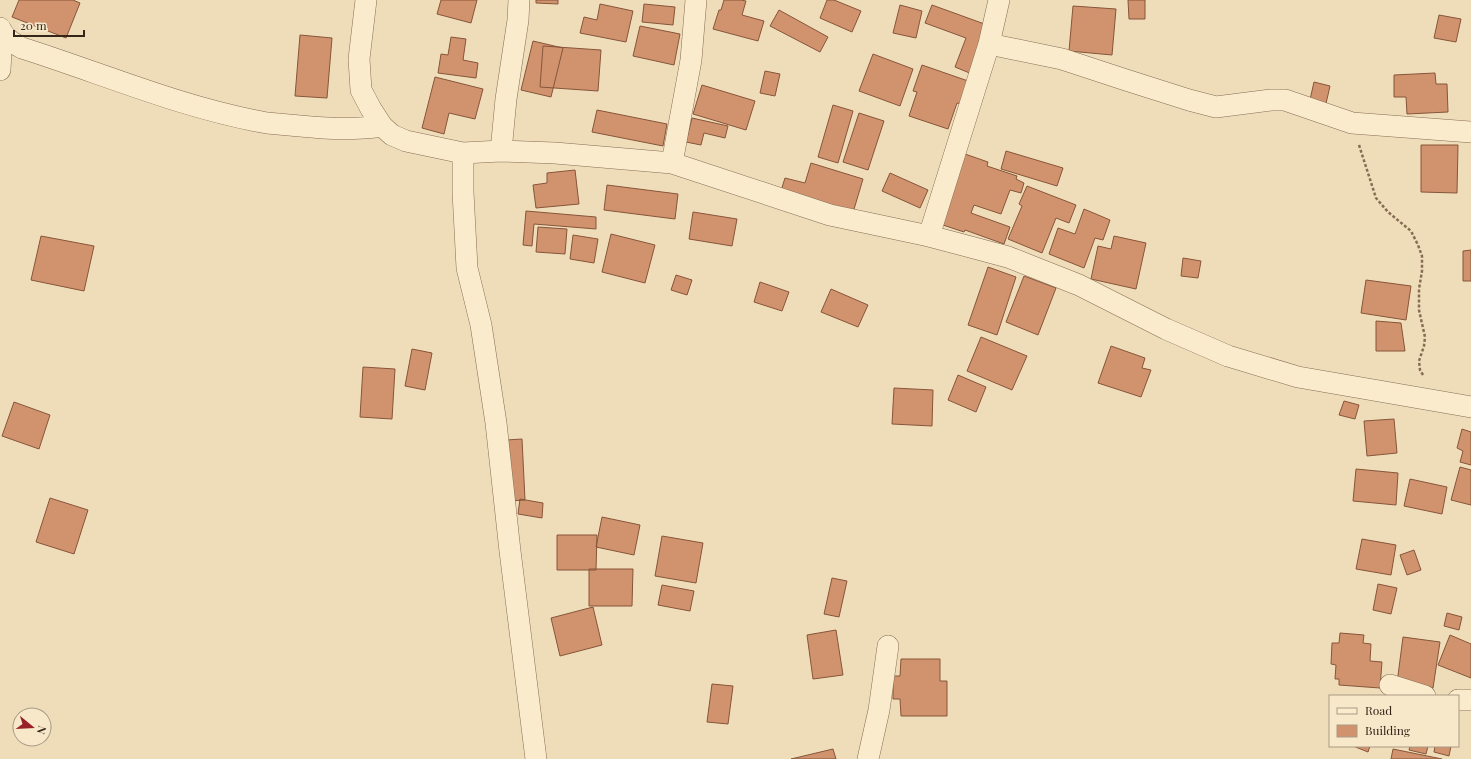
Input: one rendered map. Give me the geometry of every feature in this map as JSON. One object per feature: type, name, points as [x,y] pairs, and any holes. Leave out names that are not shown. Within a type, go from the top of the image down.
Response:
[{"type":"street","points":[[366,0],[359,59],[361,90],[382,126],[392,135],[406,141],[463,153],[501,151],[555,153],[672,163],[830,215],[928,236],[1008,257],[1079,285],[1166,329],[1228,356],[1298,377],[1446,404],[1471,407]]},
{"type":"street","points":[[501,151],[506,99],[518,20],[519,0]]},
{"type":"street","points":[[672,163],[691,60],[696,0]]},
{"type":"street","points":[[928,236],[989,44],[999,0]]},
{"type":"street","points":[[1,31],[10,41],[22,48],[202,108],[267,123],[334,129],[360,129],[382,126]]},
{"type":"street","points":[[0,70],[1,31]]},
{"type":"street","points":[[989,44],[1062,59],[1133,83],[1216,107],[1271,100],[1285,100],[1352,123],[1471,132]]},
{"type":"street","points":[[463,153],[463,192],[468,268],[481,325],[495,415],[510,551],[536,759]]},
{"type":"street","points":[[868,759],[879,710],[888,646]]},
{"type":"street","points":[[1390,684],[1422,695]]},
{"type":"street","points":[[1459,700],[1471,700]]},
{"type":"path","points":[[1352,123],[1376,198],[1388,212],[1411,231],[1422,256],[1419,310],[1425,337],[1424,346],[1419,361],[1420,370],[1446,404]]},
{"type":"building","points":[[19,0],[73,0],[80,3],[66,38],[12,17]]},
{"type":"building","points":[[441,0],[477,0],[471,23],[437,14]]},
{"type":"building","points":[[536,0],[558,0],[558,4],[536,3]]},
{"type":"building","points":[[724,0],[746,1],[742,15],[764,21],[758,41],[713,29]]},
{"type":"building","points":[[827,0],[834,0],[861,11],[852,32],[820,18]]},
{"type":"building","points":[[1128,0],[1145,0],[1145,19],[1129,19]]},
{"type":"building","points":[[600,4],[633,11],[626,42],[580,33],[584,17],[597,20]]},
{"type":"building","points":[[644,4],[675,7],[673,25],[642,22]]},
{"type":"building","points":[[900,5],[922,11],[916,38],[893,33]]},
{"type":"building","points":[[932,5],[990,26],[972,74],[955,67],[966,38],[925,23]]},
{"type":"building","points":[[1073,6],[1116,9],[1112,55],[1069,51]]},
{"type":"building","points":[[779,10],[828,37],[820,52],[770,26]]},
{"type":"building","points":[[1439,15],[1461,19],[1456,42],[1434,38]]},
{"type":"building","points":[[640,26],[680,34],[674,65],[633,56]]},
{"type":"building","points":[[300,35],[332,38],[327,98],[295,96]]},
{"type":"building","points":[[451,37],[466,39],[463,60],[478,63],[476,78],[438,73],[441,54],[448,55]]},
{"type":"building","points":[[533,41],[563,48],[551,97],[521,90]]},
{"type":"building","points":[[543,46],[601,50],[598,91],[540,87]]},
{"type":"building","points":[[873,54],[913,69],[900,106],[859,91]]},
{"type":"building","points":[[922,65],[971,82],[964,105],[957,103],[948,129],[909,116],[917,92],[913,91]]},
{"type":"building","points":[[765,71],[780,74],[775,96],[760,93]]},
{"type":"building","points":[[1435,73],[1436,84],[1447,84],[1448,112],[1407,114],[1406,97],[1394,97],[1394,75]]},
{"type":"building","points":[[435,77],[483,89],[475,119],[449,113],[444,134],[422,128]]},
{"type":"building","points":[[1314,82],[1330,86],[1325,108],[1309,104]]},
{"type":"building","points":[[702,85],[755,101],[746,130],[693,114]]},
{"type":"building","points":[[833,105],[853,111],[838,163],[818,157]]},
{"type":"building","points":[[597,110],[667,124],[663,146],[592,132]]},
{"type":"building","points":[[859,113],[884,121],[868,170],[843,162]]},
{"type":"building","points":[[692,118],[728,126],[725,138],[704,133],[701,145],[686,142]]},
{"type":"building","points":[[1421,145],[1458,145],[1457,193],[1421,192]]},
{"type":"building","points":[[1006,151],[1063,168],[1057,186],[1001,169]]},
{"type":"building","points":[[962,153],[988,162],[987,166],[1017,176],[1016,179],[1024,183],[1021,193],[1010,190],[1001,214],[974,205],[971,213],[1010,227],[1004,244],[965,230],[964,232],[937,223]]},
{"type":"building","points":[[811,163],[863,179],[852,216],[780,194],[785,178],[805,183]]},
{"type":"building","points":[[575,170],[579,204],[536,208],[533,185],[547,183],[547,173]]},
{"type":"building","points":[[890,173],[928,190],[920,208],[882,191]]},
{"type":"building","points":[[607,185],[678,194],[675,219],[604,210]]},
{"type":"building","points":[[1027,186],[1076,205],[1069,223],[1056,218],[1042,253],[1008,239],[1022,206],[1019,204]]},
{"type":"building","points":[[1084,209],[1110,220],[1103,240],[1095,238],[1084,268],[1049,254],[1058,228],[1075,234]]},
{"type":"building","points":[[526,211],[596,217],[596,229],[534,224],[532,246],[523,245]]},
{"type":"building","points":[[693,212],[737,219],[732,246],[689,239]]},
{"type":"building","points":[[538,227],[567,229],[565,254],[536,252]]},
{"type":"building","points":[[611,234],[655,245],[645,283],[602,272]]},
{"type":"building","points":[[573,235],[598,239],[594,263],[570,259]]},
{"type":"building","points":[[41,236],[94,246],[84,291],[31,280]]},
{"type":"building","points":[[1114,236],[1146,243],[1136,289],[1091,279],[1098,246],[1111,249]]},
{"type":"building","points":[[1471,250],[1471,281],[1463,281],[1463,251]]},
{"type":"building","points":[[1183,258],[1201,261],[1198,278],[1181,276]]},
{"type":"building","points":[[988,267],[1016,277],[997,335],[968,325]]},
{"type":"building","points":[[676,275],[692,280],[687,295],[671,290]]},
{"type":"building","points":[[1024,276],[1056,288],[1038,335],[1006,322]]},
{"type":"building","points":[[1366,280],[1411,286],[1406,320],[1361,313]]},
{"type":"building","points":[[760,282],[789,292],[782,311],[754,302]]},
{"type":"building","points":[[831,289],[868,305],[858,327],[821,312]]},
{"type":"building","points":[[1376,321],[1401,323],[1405,351],[1376,351]]},
{"type":"building","points":[[981,337],[1027,356],[1012,390],[967,371]]},
{"type":"building","points":[[1111,346],[1145,358],[1142,368],[1151,370],[1141,397],[1098,383]]},
{"type":"building","points":[[412,349],[432,353],[425,390],[405,386]]},
{"type":"building","points":[[363,367],[395,369],[392,419],[360,417]]},
{"type":"building","points":[[958,375],[986,387],[976,412],[948,400]]},
{"type":"building","points":[[894,388],[933,390],[932,426],[892,424]]},
{"type":"building","points":[[1344,401],[1359,405],[1355,419],[1339,415]]},
{"type":"building","points":[[14,402],[50,415],[39,449],[2,436]]},
{"type":"building","points":[[1394,419],[1397,453],[1367,456],[1364,421]]},
{"type":"building","points":[[1462,429],[1471,432],[1471,465],[1460,462],[1463,451],[1457,448]]},
{"type":"building","points":[[522,439],[525,500],[509,501],[506,440]]},
{"type":"building","points":[[1460,467],[1471,470],[1471,505],[1451,500]]},
{"type":"building","points":[[1356,469],[1398,473],[1396,505],[1353,501]]},
{"type":"building","points":[[1410,479],[1447,487],[1442,514],[1404,506]]},
{"type":"building","points":[[50,498],[88,510],[74,554],[36,542]]},
{"type":"building","points":[[520,499],[543,503],[542,518],[518,514]]},
{"type":"building","points":[[602,517],[640,525],[634,555],[596,547]]},
{"type":"building","points":[[557,535],[597,535],[596,570],[557,570]]},
{"type":"building","points":[[662,536],[703,543],[696,583],[655,576]]},
{"type":"building","points":[[1362,539],[1396,545],[1391,575],[1356,569]]},
{"type":"building","points":[[1414,550],[1421,570],[1407,575],[1400,555]]},
{"type":"building","points":[[589,569],[633,569],[632,606],[589,606]]},
{"type":"building","points":[[832,578],[847,581],[839,617],[824,614]]},
{"type":"building","points":[[1378,584],[1397,588],[1391,614],[1373,610]]},
{"type":"building","points":[[662,585],[694,591],[690,611],[658,605]]},
{"type":"building","points":[[593,607],[602,645],[560,656],[551,618]]},
{"type":"building","points":[[1447,613],[1462,617],[1459,630],[1444,626]]},
{"type":"building","points":[[836,630],[843,675],[813,679],[807,635]]},
{"type":"building","points":[[1340,633],[1364,635],[1363,643],[1371,644],[1370,661],[1382,662],[1380,688],[1339,685],[1339,679],[1335,679],[1336,665],[1331,664],[1332,643],[1339,643]]},
{"type":"building","points":[[1450,635],[1471,644],[1471,678],[1438,665]]},
{"type":"building","points":[[1403,637],[1440,642],[1433,688],[1397,683]]},
{"type":"building","points":[[901,659],[940,659],[940,681],[947,681],[947,716],[901,716],[900,699],[893,699],[893,676],[900,676]]},
{"type":"building","points":[[712,684],[733,686],[728,724],[707,722]]},
{"type":"building","points":[[1356,747],[1370,747],[1368,752]]},
{"type":"building","points":[[1410,747],[1428,747],[1426,754],[1409,750]]},
{"type":"building","points":[[1435,747],[1451,747],[1449,756],[1434,752]]},
{"type":"building","points":[[833,749],[836,759],[791,759]]},
{"type":"building","points":[[1393,749],[1442,759],[1391,759]]}]
